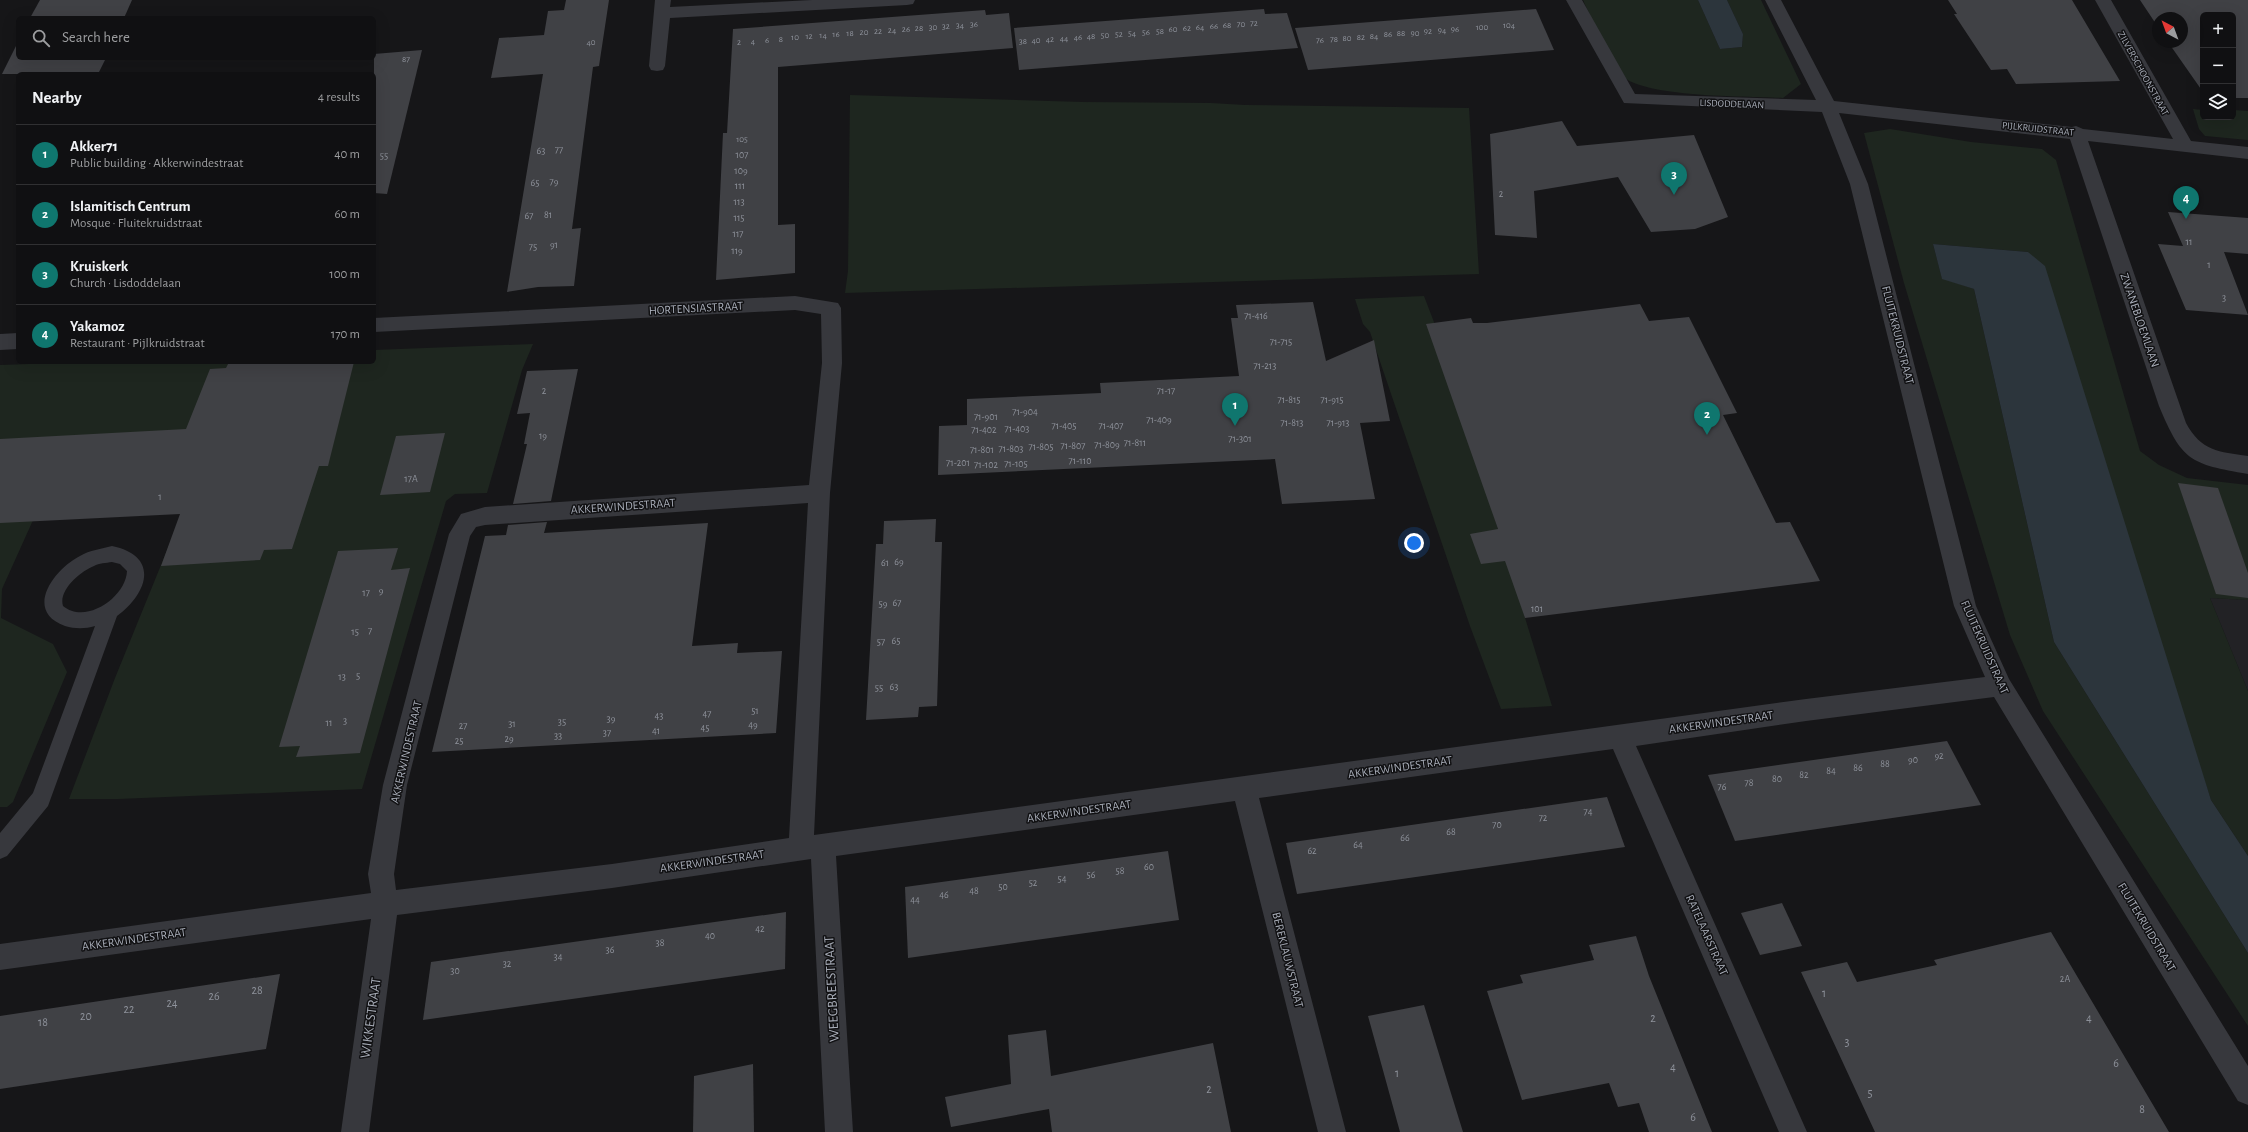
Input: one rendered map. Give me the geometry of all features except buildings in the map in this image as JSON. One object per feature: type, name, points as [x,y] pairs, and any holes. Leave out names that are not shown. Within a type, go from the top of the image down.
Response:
[{"type":"street","points":[[657,66],[662,7],[907,0]]},
{"type":"street","name":"LISDODDELAAN","points":[[1574,0],[1630,99],[1828,106]]},
{"type":"street","points":[[1773,0],[1828,106]]},
{"type":"street","name":"ZILVERSCHOONSTRAAT","points":[[2104,0],[2185,145]]},
{"type":"street","name":"PIJLKRUIDSTRAAT","points":[[1828,106],[2248,152]]},
{"type":"street","name":"FLUITEKRUIDSTRAAT","points":[[1828,106],[1860,184],[1965,606],[2000,686],[2248,1091]]},
{"type":"street","name":"ZWANEBLOEMLAAN","points":[[2076,132],[2169,406],[2181,437],[2195,452],[2213,459],[2248,465]]},
{"type":"street","name":"HORTENSIASTRAAT","points":[[376,325],[795,303],[831,308],[832,363],[819,493]]},
{"type":"street","points":[[0,342],[16,341]]},
{"type":"street","points":[[812,847],[819,493]]},
{"type":"street","name":"AKKERWINDESTRAAT","points":[[386,904],[381,874],[395,785],[460,534],[469,520],[485,516],[819,493]]},
{"type":"street","name":"AKKERWINDESTRAAT","points":[[0,957],[386,904],[612,876],[1806,710],[2000,686]]},
{"type":"street","name":"RATELAARSTRAAT","points":[[1620,737],[1793,1132]]},
{"type":"street","name":"BEREKLAUWSTRAAT","points":[[1244,788],[1332,1132]]},
{"type":"street","name":"WEEGBREESTRAAT","points":[[812,847],[839,1132]]},
{"type":"street","name":"WIKKESTRAAT","points":[[355,1132],[386,904]]},
{"type":"lane","points":[[0,849],[41,799],[110,610],[124,599],[132,589],[136,578],[136,569],[131,561],[123,556],[112,554],[86,560],[63,578],[56,589],[54,600],[56,610],[63,617],[74,620],[87,620],[102,615],[110,610]]},
{"type":"shaded area","points":[[1583,0],[1698,0],[1720,49],[1742,47],[1743,34],[1727,0],[1761,0],[1801,84],[1783,98],[1723,96],[1674,92],[1635,83],[1622,76],[1619,72],[1602,41]]},
{"type":"shaded area","points":[[1698,0],[1727,0],[1743,34],[1742,47],[1720,49]]},
{"type":"shaded area","points":[[850,95],[1083,102],[1469,108],[1479,274],[845,293],[848,271]]},
{"type":"shaded area","points":[[2193,109],[2200,110],[2200,120],[2236,120],[2236,110],[2248,111],[2248,140],[2205,136],[2199,129]]},
{"type":"shaded area","points":[[1890,129],[1971,142],[2042,149],[2056,160],[2140,451],[2159,465],[2187,478],[2248,485],[2248,600],[2210,598],[2248,691],[2248,856],[2211,800],[2028,252],[1933,244],[1942,278],[1974,289],[2054,642],[2248,953],[2248,1026],[2043,711],[2010,635],[1904,283],[1864,133]]},
{"type":"shaded area","points":[[1933,244],[2028,252],[2045,266],[2211,800],[2248,856],[2248,953],[2054,642],[1974,289],[1942,279]]},
{"type":"shaded area","points":[[1424,296],[1437,330],[1552,706],[1501,709],[1470,626],[1370,332],[1363,324],[1355,299]]},
{"type":"shaded area","points":[[533,344],[522,370],[487,493],[455,494],[446,501],[362,789],[118,799],[69,799],[115,678],[183,511],[34,518],[2,589],[1,618],[53,644],[67,672],[13,802],[7,807],[0,807],[0,365],[376,364],[376,350]]},
{"type":"shaded area","points":[[2210,598],[2248,600],[2248,691]]},
{"type":"place","name":"Kruiskerk","points":[[1674,195]]},
{"type":"place","name":"Yakamoz","points":[[2186,219]]},
{"type":"place","name":"Akker71","points":[[1235,426]]},
{"type":"place","name":"Islamitisch Centrum","points":[[1707,435]]}]
